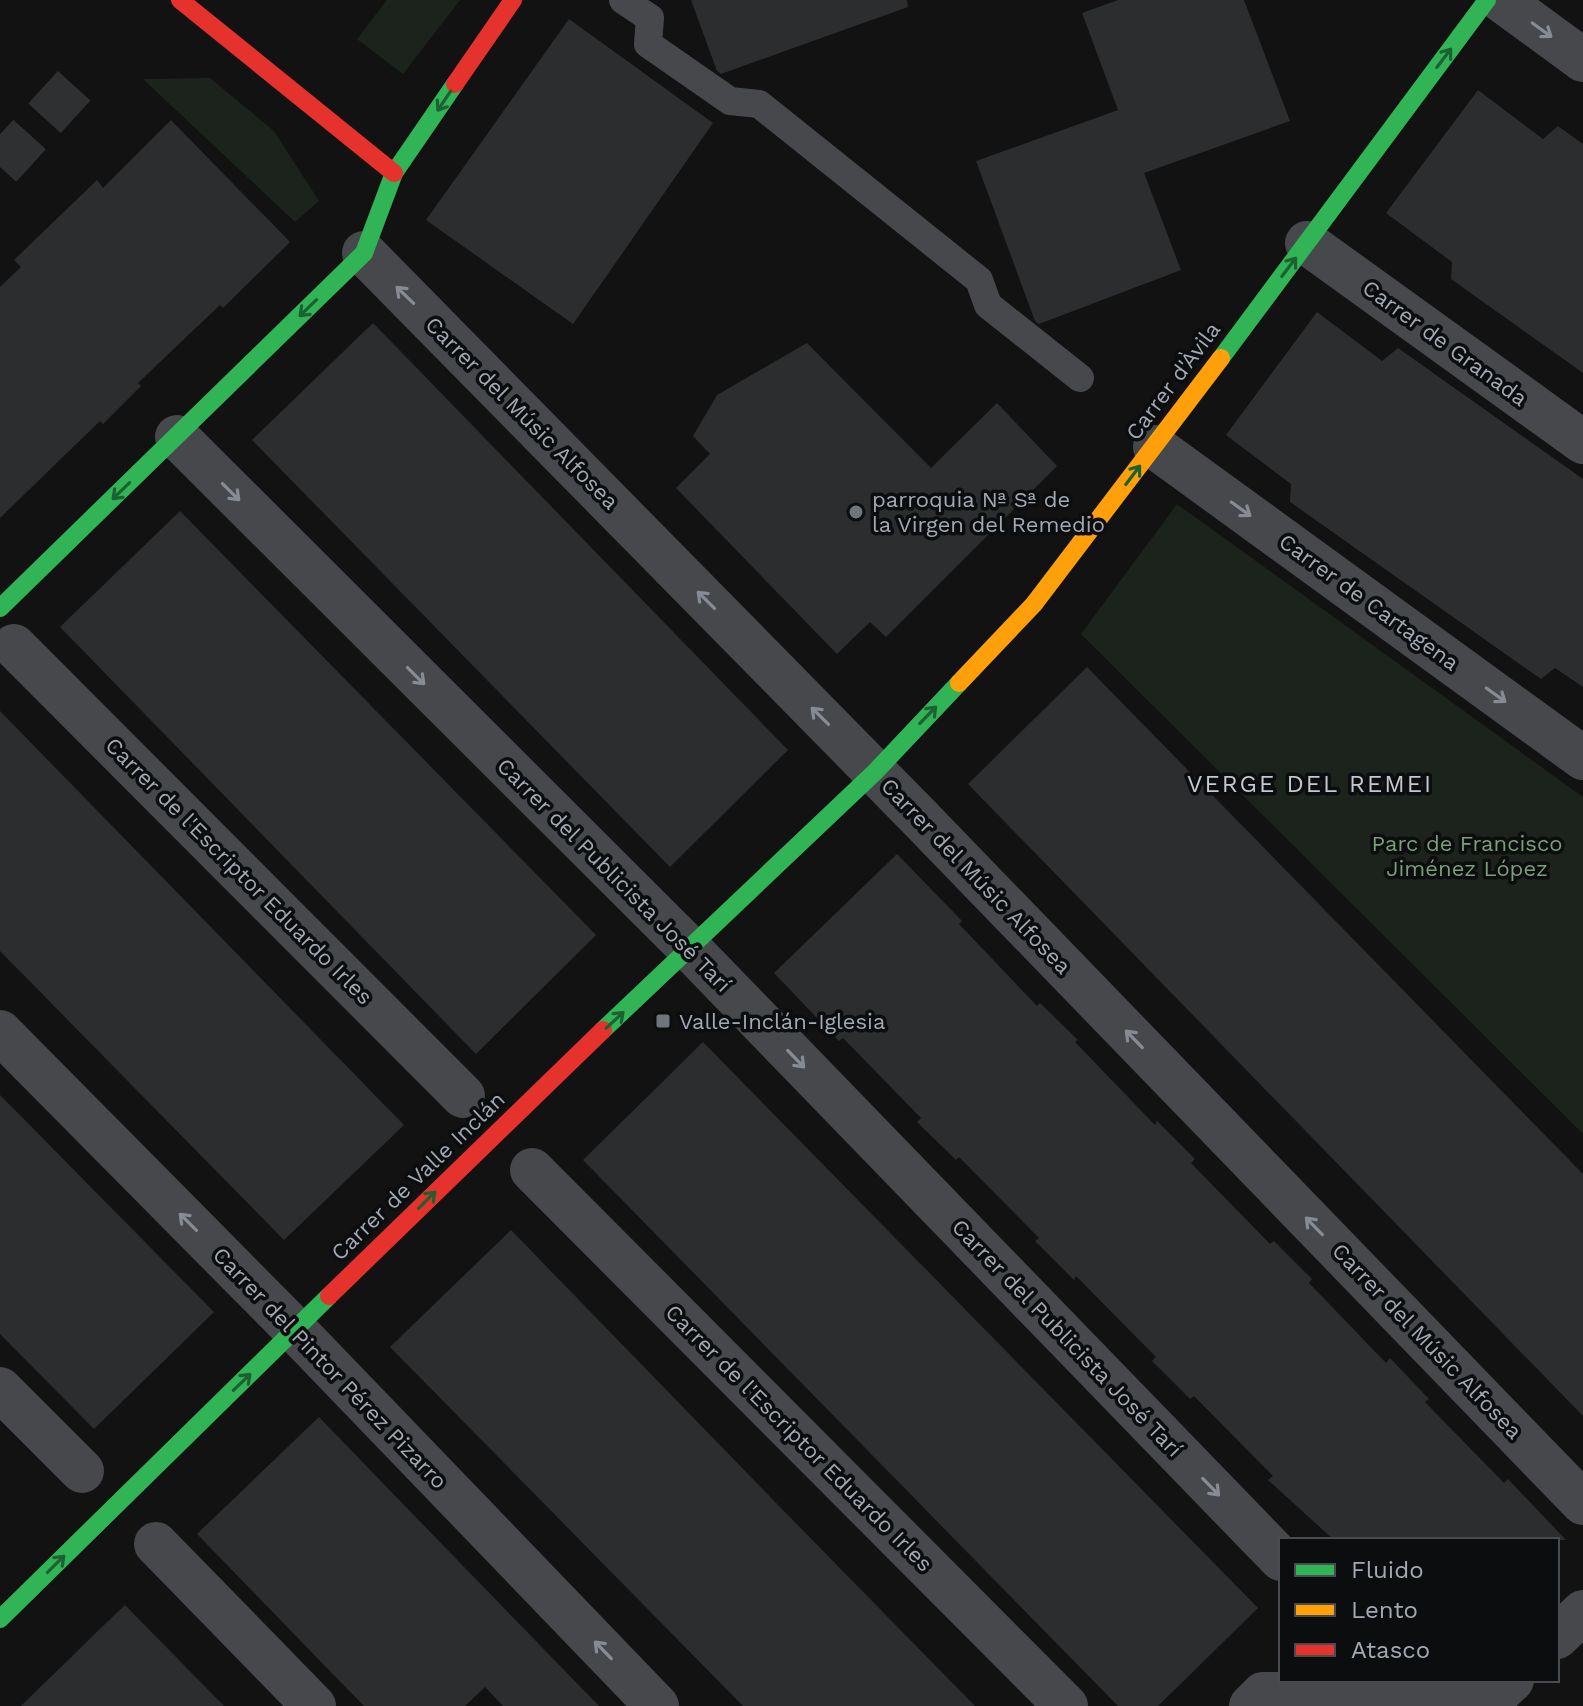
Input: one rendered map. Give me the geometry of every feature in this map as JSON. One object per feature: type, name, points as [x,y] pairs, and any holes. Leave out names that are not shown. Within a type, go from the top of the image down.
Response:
[{"type":"street","points":[[180,0],[394,173]]},
{"type":"street","points":[[7,627],[177,437],[364,253],[394,173],[513,0]]},
{"type":"street","name":"Carrer d'Àvila","points":[[875,772],[1034,604],[1155,447],[1487,0]]},
{"type":"street","points":[[1501,0],[1583,60]]},
{"type":"street","name":"Carrer de Granada","points":[[1307,243],[1583,442]]},
{"type":"street","name":"Carrer del Músic Alfosea","points":[[364,253],[875,772],[1583,1503]]},
{"type":"street","name":"Carrer del Publicista José Tarí","points":[[177,437],[690,949],[1279,1557]]},
{"type":"street","name":"Carrer de Cartagena","points":[[1155,447],[1583,758]]},
{"type":"street","name":"Carrer de l'Escriptor Eduardo Irles","points":[[7,627],[463,1096]]},
{"type":"street","name":"Carrer de Valle Inclán","points":[[0,1619],[495,1133],[875,772]]},
{"type":"street","name":"Carrer del Pintor Pérez Pizarro","points":[[0,1032],[295,1330],[657,1706]]},
{"type":"street","name":"Carrer de l'Escriptor Eduardo Irles","points":[[532,1170],[1066,1706]]},
{"type":"street","points":[[0,1389],[82,1471]]},
{"type":"street","points":[[156,1544],[314,1706]]},
{"type":"street","points":[[1559,1635],[1583,1612]]},
{"type":"street","points":[[1251,1706],[1263,1694],[1405,1687],[1496,1695],[1510,1682]]},
{"type":"lane","points":[[623,0],[650,18],[648,44],[730,101],[759,104],[820,150],[979,280],[988,305],[1080,378]]},
{"type":"green space","points":[[387,0],[460,0],[403,74],[357,39]]},
{"type":"green space","points":[[210,78],[274,131],[319,201],[295,222],[143,79]]},
{"type":"green space","name":"Parc de Francisco Jiménez López","points":[[1177,504],[1583,797],[1583,1134],[1081,634]]},
{"type":"building","points":[[691,0],[907,0],[908,7],[721,74],[717,71]]},
{"type":"building","points":[[1118,0],[1244,0],[1290,121],[1144,173],[1181,270],[1039,324],[1035,321],[976,161],[1118,110],[1082,13]]},
{"type":"building","points":[[569,19],[713,123],[573,324],[426,220]]},
{"type":"building","points":[[1478,90],[1543,139],[1558,126],[1583,144],[1583,373],[1451,279],[1452,262],[1386,213]]},
{"type":"building","points":[[171,120],[290,242],[223,308],[220,305],[138,383],[141,386],[103,424],[100,421],[0,518],[0,287],[21,267],[14,260],[97,180],[103,188]]},
{"type":"building","points":[[1317,312],[1382,361],[1398,348],[1583,479],[1583,687],[1555,668],[1541,679],[1290,502],[1291,484],[1226,435]]},
{"type":"building","points":[[373,323],[788,750],[670,867],[252,440]]},
{"type":"building","name":"parroquia Nª Sª de la Virgen del Remedio","points":[[807,343],[931,468],[997,403],[1057,466],[886,637],[870,622],[837,654],[676,488],[710,454],[693,436],[717,395]]},
{"type":"building","points":[[180,511],[596,935],[476,1054],[60,627]]},
{"type":"building","points":[[1087,667],[1583,1174],[1583,1416],[968,784]]},
{"type":"building","points":[[0,711],[404,1125],[284,1240],[0,951]]},
{"type":"building","points":[[897,854],[962,921],[959,924],[1037,1006],[1040,1003],[1078,1040],[1075,1042],[1155,1125],[1157,1121],[1195,1159],[1191,1163],[1270,1244],[1274,1241],[1312,1279],[1309,1283],[1386,1363],[1390,1358],[1429,1399],[1425,1402],[1504,1483],[1508,1479],[1566,1540],[1332,1538],[1268,1480],[1273,1476],[1194,1396],[1190,1399],[1152,1361],[1156,1357],[1076,1276],[1074,1280],[1035,1241],[1039,1238],[959,1157],[956,1160],[917,1122],[921,1118],[843,1038],[839,1041],[774,973]]},
{"type":"building","points":[[703,1042],[1258,1608],[1158,1706],[1118,1706],[583,1160]]},
{"type":"building","points":[[0,1095],[214,1312],[94,1429],[0,1334]]},
{"type":"building","points":[[511,1230],[975,1706],[743,1706],[390,1347]]},
{"type":"building","points":[[319,1417],[599,1706],[503,1706],[485,1687],[465,1706],[364,1706],[197,1534]]},
{"type":"building","points":[[125,1605],[224,1706],[21,1706],[103,1626]]},
{"type":"tunnel","points":[[0,167],[84,75]]},
{"type":"traffic: fast","points":[[1221,358],[1487,0]]},
{"type":"traffic: fast","points":[[0,608],[364,253],[394,173],[455,84]]},
{"type":"traffic: fast","points":[[603,1030],[875,772],[959,683]]},
{"type":"traffic: fast","points":[[0,1619],[329,1296]]},
{"type":"traffic: slow","points":[[959,683],[1034,604],[1221,358]]},
{"type":"traffic: jam","points":[[180,0],[394,173]]},
{"type":"traffic: jam","points":[[455,84],[513,0]]},
{"type":"traffic: jam","points":[[329,1296],[603,1030]]},
{"type":"place","name":"parroquia Nª Sª de la Virgen del Remedio","points":[[856,512]]},
{"type":"place","name":"Valle-Inclán-Iglesia","points":[[663,1021]]},
{"type":"district","name":"VERGE DEL REMEI","points":[[1310,784]]}]
